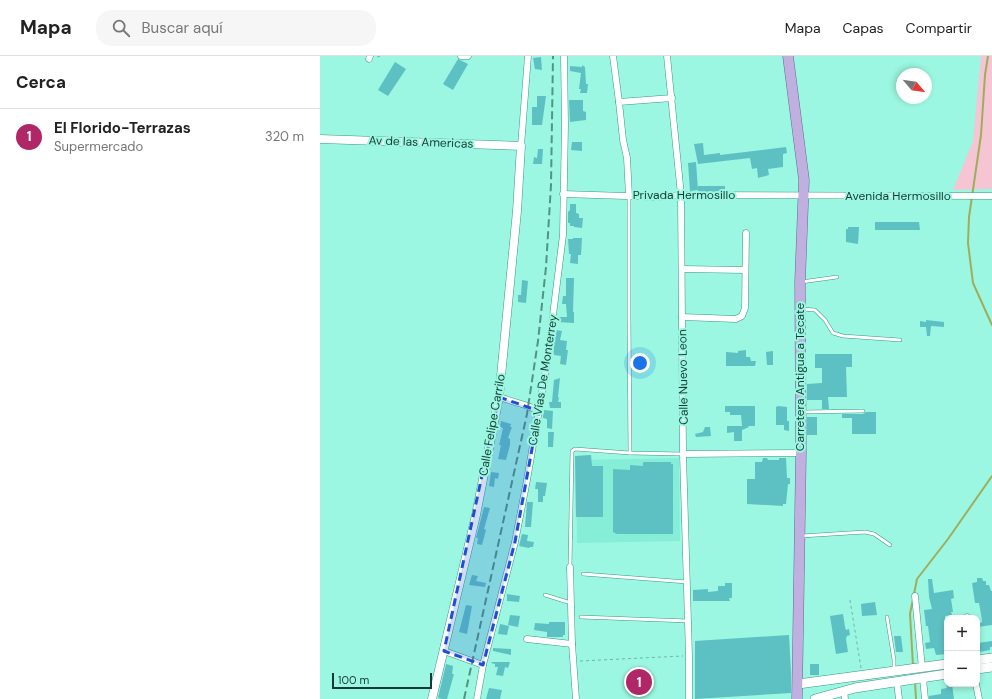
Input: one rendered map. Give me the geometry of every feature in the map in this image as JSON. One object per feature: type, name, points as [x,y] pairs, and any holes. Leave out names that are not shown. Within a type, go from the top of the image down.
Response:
[{"type":"main road","name":"Carretera Antigua a Tecate","points":[[788,56],[804,180],[800,282],[801,452],[797,699]]},
{"type":"main road","points":[[980,660],[992,658]]},
{"type":"main road","points":[[816,699],[844,695],[872,686],[908,680],[920,673],[944,665]]},
{"type":"main road","points":[[980,669],[992,667]]},
{"type":"main road","points":[[798,684],[906,669],[920,673],[944,674]]},
{"type":"main road","points":[[867,675],[872,686]]},
{"type":"street","points":[[461,56],[468,56]]},
{"type":"street","points":[[521,146],[528,56]]},
{"type":"street","name":"Calle Vías De Monterrey","points":[[477,699],[483,664],[515,542],[547,363],[563,235],[566,124],[564,56]]},
{"type":"street","points":[[613,56],[623,140],[627,158],[630,196]]},
{"type":"street","name":"Calle Nuevo Leon","points":[[667,56],[681,195],[689,699]]},
{"type":"street","points":[[619,102],[672,98]]},
{"type":"street","name":"Av de las Americas","points":[[320,139],[521,146]]},
{"type":"street","name":"Calle Felipe Carrilo","points":[[432,699],[476,515],[499,397],[517,211],[521,146]]},
{"type":"street","name":"Privada Hermosillo","points":[[563,194],[656,197],[681,195],[804,195]]},
{"type":"street","name":"Avenida Hermosillo","points":[[804,195],[992,196]]},
{"type":"street","points":[[682,317],[736,319],[742,316],[745,308],[744,270],[746,233]]},
{"type":"street","points":[[682,269],[744,270]]},
{"type":"street","points":[[499,397],[539,411]]},
{"type":"street","points":[[684,454],[801,452]]},
{"type":"street","points":[[570,567],[572,644],[576,699]]},
{"type":"street","points":[[915,596],[920,673],[925,699]]},
{"type":"street","points":[[527,639],[572,644]]},
{"type":"street","points":[[444,651],[483,664]]},
{"type":"street","points":[[897,682],[899,699]]},
{"type":"street","points":[[977,687],[979,699]]},
{"type":"lane","points":[[630,196],[630,453]]},
{"type":"lane","points":[[800,282],[837,277]]},
{"type":"lane","points":[[800,308],[815,310],[825,320],[833,333],[842,336],[900,340]]},
{"type":"lane","points":[[801,412],[863,411]]},
{"type":"lane","points":[[570,567],[572,451],[575,449],[630,453],[684,454]]},
{"type":"lane","points":[[800,536],[865,532],[874,534],[890,545]]},
{"type":"lane","points":[[583,574],[687,582]]},
{"type":"lane","points":[[545,595],[571,603]]},
{"type":"lane","points":[[581,617],[688,621]]},
{"type":"lane","points":[[887,617],[894,660],[894,671]]},
{"type":"path","points":[[850,600],[858,658],[867,675]]},
{"type":"path","points":[[574,662],[689,656]]},
{"type":"highlighted area","points":[[499,397],[539,411],[515,542],[483,665],[444,651]]},
{"type":"shaded area","points":[[981,56],[992,56],[992,189],[953,190],[973,141]]},
{"type":"shaded area","points":[[679,458],[680,541],[577,543],[576,460]]},
{"type":"building","points":[[541,57],[542,70],[535,69],[533,58]]},
{"type":"building","points":[[458,59],[468,64],[453,90],[443,84]]},
{"type":"building","points":[[395,62],[406,69],[388,96],[378,90]]},
{"type":"building","points":[[582,65],[585,67],[586,84],[588,84],[587,93],[580,93],[581,73],[570,71],[570,66],[582,67]]},
{"type":"building","points":[[537,96],[546,96],[542,125],[532,125],[532,107],[537,107]]},
{"type":"building","points":[[569,100],[583,100],[583,111],[586,112],[586,120],[570,122]]},
{"type":"building","points":[[572,142],[582,142],[582,151],[571,150]]},
{"type":"building","points":[[703,143],[704,155],[720,153],[720,155],[786,147],[787,153],[783,154],[783,167],[768,169],[769,175],[758,178],[757,168],[752,169],[750,158],[698,164],[694,144]]},
{"type":"building","points":[[538,149],[543,149],[542,164],[533,164],[534,157],[537,158]]},
{"type":"building","points":[[696,162],[698,190],[690,191],[688,163]]},
{"type":"building","points":[[698,186],[725,186],[725,191],[698,191]]},
{"type":"building","points":[[570,204],[576,204],[576,213],[579,214],[579,218],[583,218],[582,228],[570,226],[570,223],[568,223]]},
{"type":"building","points":[[875,222],[919,222],[920,230],[875,230]]},
{"type":"building","points":[[848,227],[859,227],[858,244],[846,242],[846,229],[848,229]]},
{"type":"building","points":[[582,238],[581,255],[578,255],[578,264],[570,263],[571,254],[569,254],[568,239]]},
{"type":"building","points":[[566,278],[574,278],[574,323],[557,322],[557,317],[567,317],[566,304],[562,304],[563,296],[566,296]]},
{"type":"building","points":[[522,280],[528,281],[526,303],[518,302],[518,295],[521,295]]},
{"type":"building","points":[[926,320],[944,322],[944,327],[931,326],[930,336],[927,336],[926,327],[920,327],[920,321],[926,322]]},
{"type":"building","points":[[556,330],[562,331],[560,340],[567,341],[566,350],[568,350],[566,365],[560,364],[561,356],[554,355],[553,349]]},
{"type":"building","points":[[746,350],[746,357],[750,357],[751,361],[756,361],[755,366],[726,366],[726,352],[738,353],[738,351]]},
{"type":"building","points":[[773,351],[773,365],[767,365],[766,352]]},
{"type":"building","points":[[815,354],[852,354],[852,367],[846,367],[847,397],[828,397],[829,409],[822,409],[822,400],[807,400],[807,384],[822,383],[822,368],[815,368]]},
{"type":"building","points":[[560,378],[558,402],[561,402],[561,408],[550,408],[549,402],[552,402],[554,380]]},
{"type":"building","points":[[725,406],[755,406],[755,426],[748,426],[749,427],[742,430],[742,441],[734,441],[734,432],[727,433],[727,426],[742,426],[741,415],[730,415],[730,412],[725,412]]},
{"type":"building","points":[[776,407],[787,407],[789,431],[784,430],[784,425],[776,425]]},
{"type":"building","points":[[544,410],[553,411],[552,429],[547,428],[547,419],[543,418]]},
{"type":"building","points":[[866,412],[876,412],[876,434],[852,434],[852,418],[842,418],[842,414],[863,414]]},
{"type":"building","points":[[807,417],[817,417],[817,435],[807,435]]},
{"type":"building","points":[[501,421],[511,424],[510,427],[512,427],[508,438],[510,439],[510,445],[506,460],[498,459],[501,445],[499,445],[503,428],[500,427]]},
{"type":"building","points":[[705,427],[710,427],[711,436],[696,437],[695,434],[703,432]]},
{"type":"building","points":[[548,432],[554,432],[553,447],[548,447]]},
{"type":"building","points":[[591,455],[592,466],[603,466],[603,517],[576,517],[575,456]]},
{"type":"building","points":[[763,458],[767,458],[768,460],[779,460],[779,458],[786,458],[787,478],[790,478],[790,484],[788,484],[786,504],[783,504],[783,506],[747,504],[747,479],[755,479],[755,462],[762,462]]},
{"type":"building","points":[[643,462],[671,462],[671,464],[673,464],[673,534],[617,534],[613,532],[613,469],[630,470],[630,465],[643,466]]},
{"type":"building","points":[[491,472],[499,473],[498,479],[495,478],[494,487],[489,486]]},
{"type":"building","points":[[536,482],[547,483],[545,496],[543,496],[543,502],[538,502],[538,489],[535,489]]},
{"type":"building","points":[[527,502],[533,502],[531,527],[525,527]]},
{"type":"building","points":[[484,507],[490,508],[484,529],[486,530],[482,545],[477,544],[478,538],[476,538]]},
{"type":"building","points":[[522,534],[528,535],[527,541],[534,542],[533,547],[529,548],[519,546]]},
{"type":"building","points":[[472,575],[478,576],[476,581],[486,583],[485,587],[469,585]]},
{"type":"building","points":[[977,578],[982,578],[983,581],[986,581],[986,585],[989,585],[992,591],[992,625],[980,627],[982,620],[979,603],[975,603],[972,583],[977,582]]},
{"type":"building","points":[[928,579],[932,579],[934,593],[953,590],[954,598],[951,599],[952,615],[944,615],[944,654],[936,655],[934,648],[926,649],[925,643],[930,642],[924,610],[932,609],[929,597]]},
{"type":"building","points":[[725,583],[732,583],[732,598],[729,598],[730,601],[693,601],[693,590],[708,589],[708,592],[718,591],[718,586],[725,586]]},
{"type":"building","points":[[507,594],[520,596],[519,602],[507,601]]},
{"type":"building","points":[[875,602],[877,615],[862,616],[861,604]]},
{"type":"building","points":[[466,605],[472,606],[467,634],[459,632]]},
{"type":"building","points":[[843,614],[846,630],[849,629],[850,635],[847,636],[846,639],[848,652],[836,654],[830,616]]},
{"type":"building","points":[[510,615],[520,616],[518,627],[508,625]]},
{"type":"building","points":[[549,622],[565,622],[565,635],[563,635],[563,637],[547,637],[547,632],[534,630],[535,623],[549,624]]},
{"type":"building","points":[[500,624],[509,626],[507,635],[498,634]]},
{"type":"building","points":[[789,635],[791,693],[695,699],[695,641]]},
{"type":"building","points":[[894,636],[901,636],[903,652],[896,652]]},
{"type":"building","points":[[992,641],[992,647],[990,647],[990,650],[980,652],[980,643]]},
{"type":"building","points":[[493,648],[511,649],[511,655],[493,651]]},
{"type":"building","points":[[510,662],[508,668],[505,667],[503,676],[496,675],[498,667],[495,667],[495,664],[491,663]]},
{"type":"building","points":[[446,664],[453,666],[452,674],[454,674],[447,699],[442,699],[438,698]]},
{"type":"building","points":[[810,664],[819,664],[819,675],[810,675]]},
{"type":"building","points":[[952,687],[954,699],[929,699],[929,696],[941,694],[941,689]]},
{"type":"building","points":[[489,688],[502,690],[500,699],[486,699]]},
{"type":"waterway","points":[[988,56],[985,75],[981,135],[969,217],[968,243],[973,283],[992,325]]},
{"type":"waterway","points":[[914,594],[917,579],[948,539],[992,476]]},
{"type":"waterway","points":[[913,599],[910,614],[913,666]]},
{"type":"waterway","points":[[915,682],[916,699]]},
{"type":"railway","points":[[464,699],[527,414],[538,341],[546,267],[551,185],[553,56]]},
{"type":"place","name":"El Florido-Terrazas","points":[[639,682]]}]
